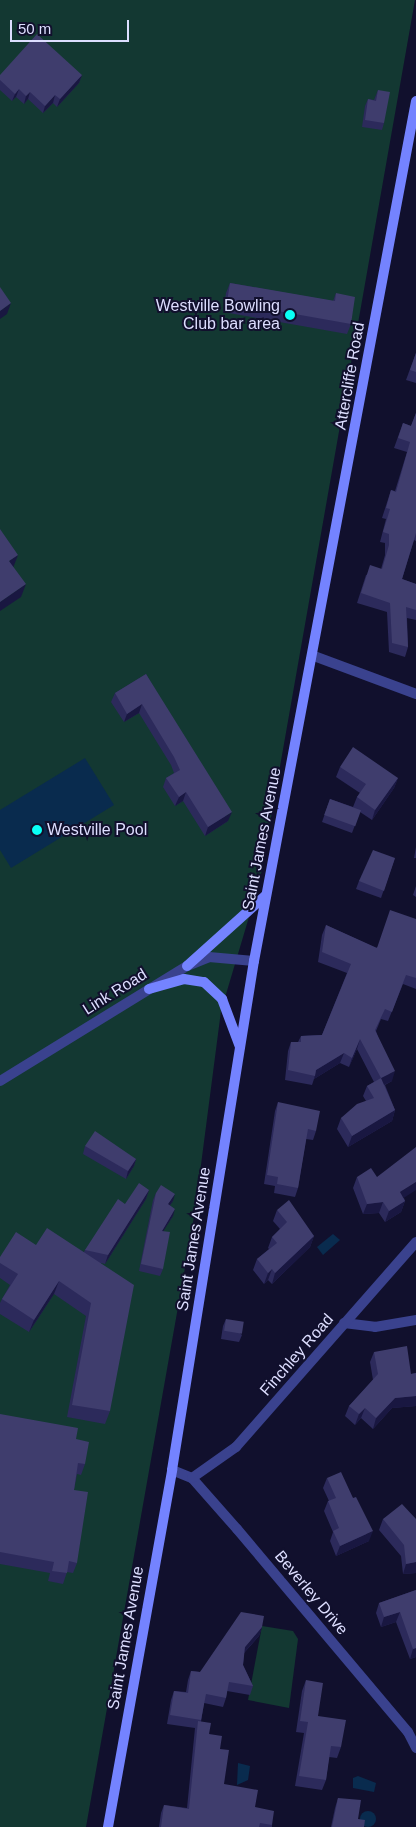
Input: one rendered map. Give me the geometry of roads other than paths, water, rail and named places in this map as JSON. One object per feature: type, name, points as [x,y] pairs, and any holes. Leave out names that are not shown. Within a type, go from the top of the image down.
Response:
[{"type":"main road","name":"Attercliffe Road","points":[[314,656],[416,101]]},
{"type":"main road","name":"Saint James Avenue","points":[[108,1827],[172,1470],[254,961],[314,656]]},
{"type":"main road","points":[[187,966],[266,894]]},
{"type":"main road","points":[[149,989],[184,979],[204,982],[222,999],[240,1048]]},
{"type":"street","points":[[314,656],[416,694]]},
{"type":"street","name":"Link Road","points":[[0,1081],[187,966],[210,957],[254,961]]},
{"type":"street","name":"Finchley Road","points":[[192,1478],[236,1447],[416,1242]]},
{"type":"street","points":[[344,1323],[375,1327],[416,1320]]},
{"type":"street","name":"Beverley Drive","points":[[172,1470],[192,1478],[356,1669],[416,1748]]},
{"type":"water","name":"Westville Pool","points":[[85,758],[114,805],[11,868],[0,850],[0,810]]},
{"type":"water","points":[[333,1234],[340,1240],[323,1255],[317,1247]]},
{"type":"water","points":[[238,1763],[250,1766],[248,1780],[237,1785]]},
{"type":"water","points":[[358,1776],[376,1783],[374,1792],[353,1788],[353,1778]]},
{"type":"water","points":[[368,1811],[374,1813],[376,1819],[374,1825],[368,1827],[362,1825],[360,1819],[362,1813]]},
{"type":"place","name":"Westville Bowling Club bar area","points":[[290,315]]},
{"type":"place","name":"Westville Pool","points":[[37,830]]}]
